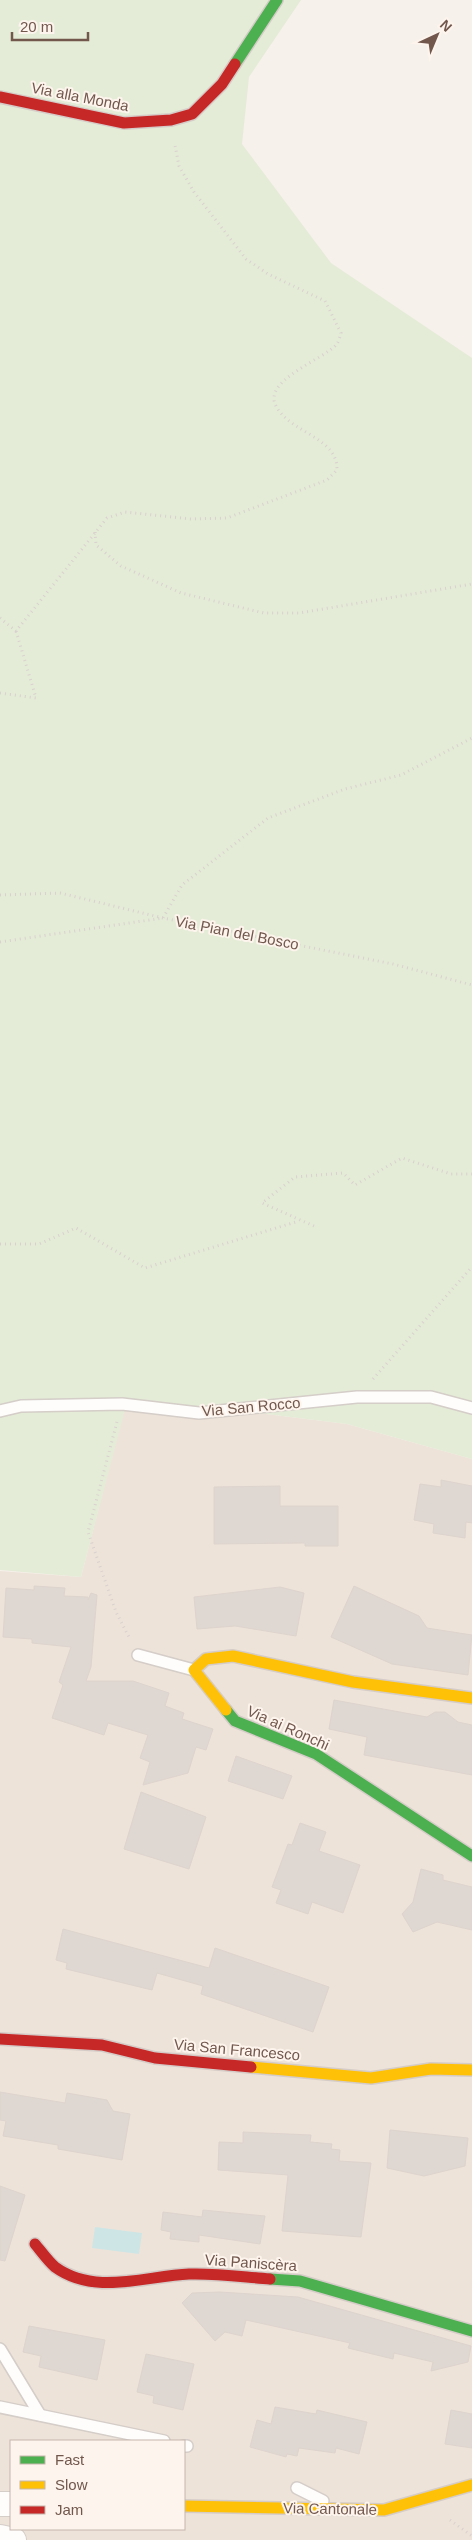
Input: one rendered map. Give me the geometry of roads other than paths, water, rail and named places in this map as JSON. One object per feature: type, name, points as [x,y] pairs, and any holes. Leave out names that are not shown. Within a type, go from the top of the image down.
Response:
[{"type":"street","name":"Via alla Monda","points":[[0,97],[124,123],[171,120],[192,114],[222,84],[277,0]]},
{"type":"street","points":[[194,1670],[206,1659],[233,1656],[353,1682],[472,1698]]},
{"type":"street","name":"Via ai Ronchi","points":[[194,1670],[235,1721],[316,1754],[472,1856]]},
{"type":"street","name":"Via San Francesco","points":[[0,2039],[102,2045],[155,2058],[371,2078],[431,2069],[472,2070]]},
{"type":"street","name":"Via Paniscèra","points":[[35,2244],[54,2266],[73,2277],[94,2282],[130,2282],[190,2274],[300,2281],[472,2331]]},
{"type":"street","name":"Via Cantonale","points":[[185,2506],[384,2510],[472,2485]]},
{"type":"street","points":[[0,2537],[14,2540]]},
{"type":"lane","name":"Via San Rocco","points":[[0,1411],[21,1406],[122,1404],[199,1413],[357,1397],[431,1397],[472,1408]]},
{"type":"lane","points":[[138,1655],[194,1670]]},
{"type":"lane","points":[[0,2349],[40,2415]]},
{"type":"lane","points":[[0,2407],[159,2440]]},
{"type":"lane","points":[[297,2488],[340,2509]]}]
